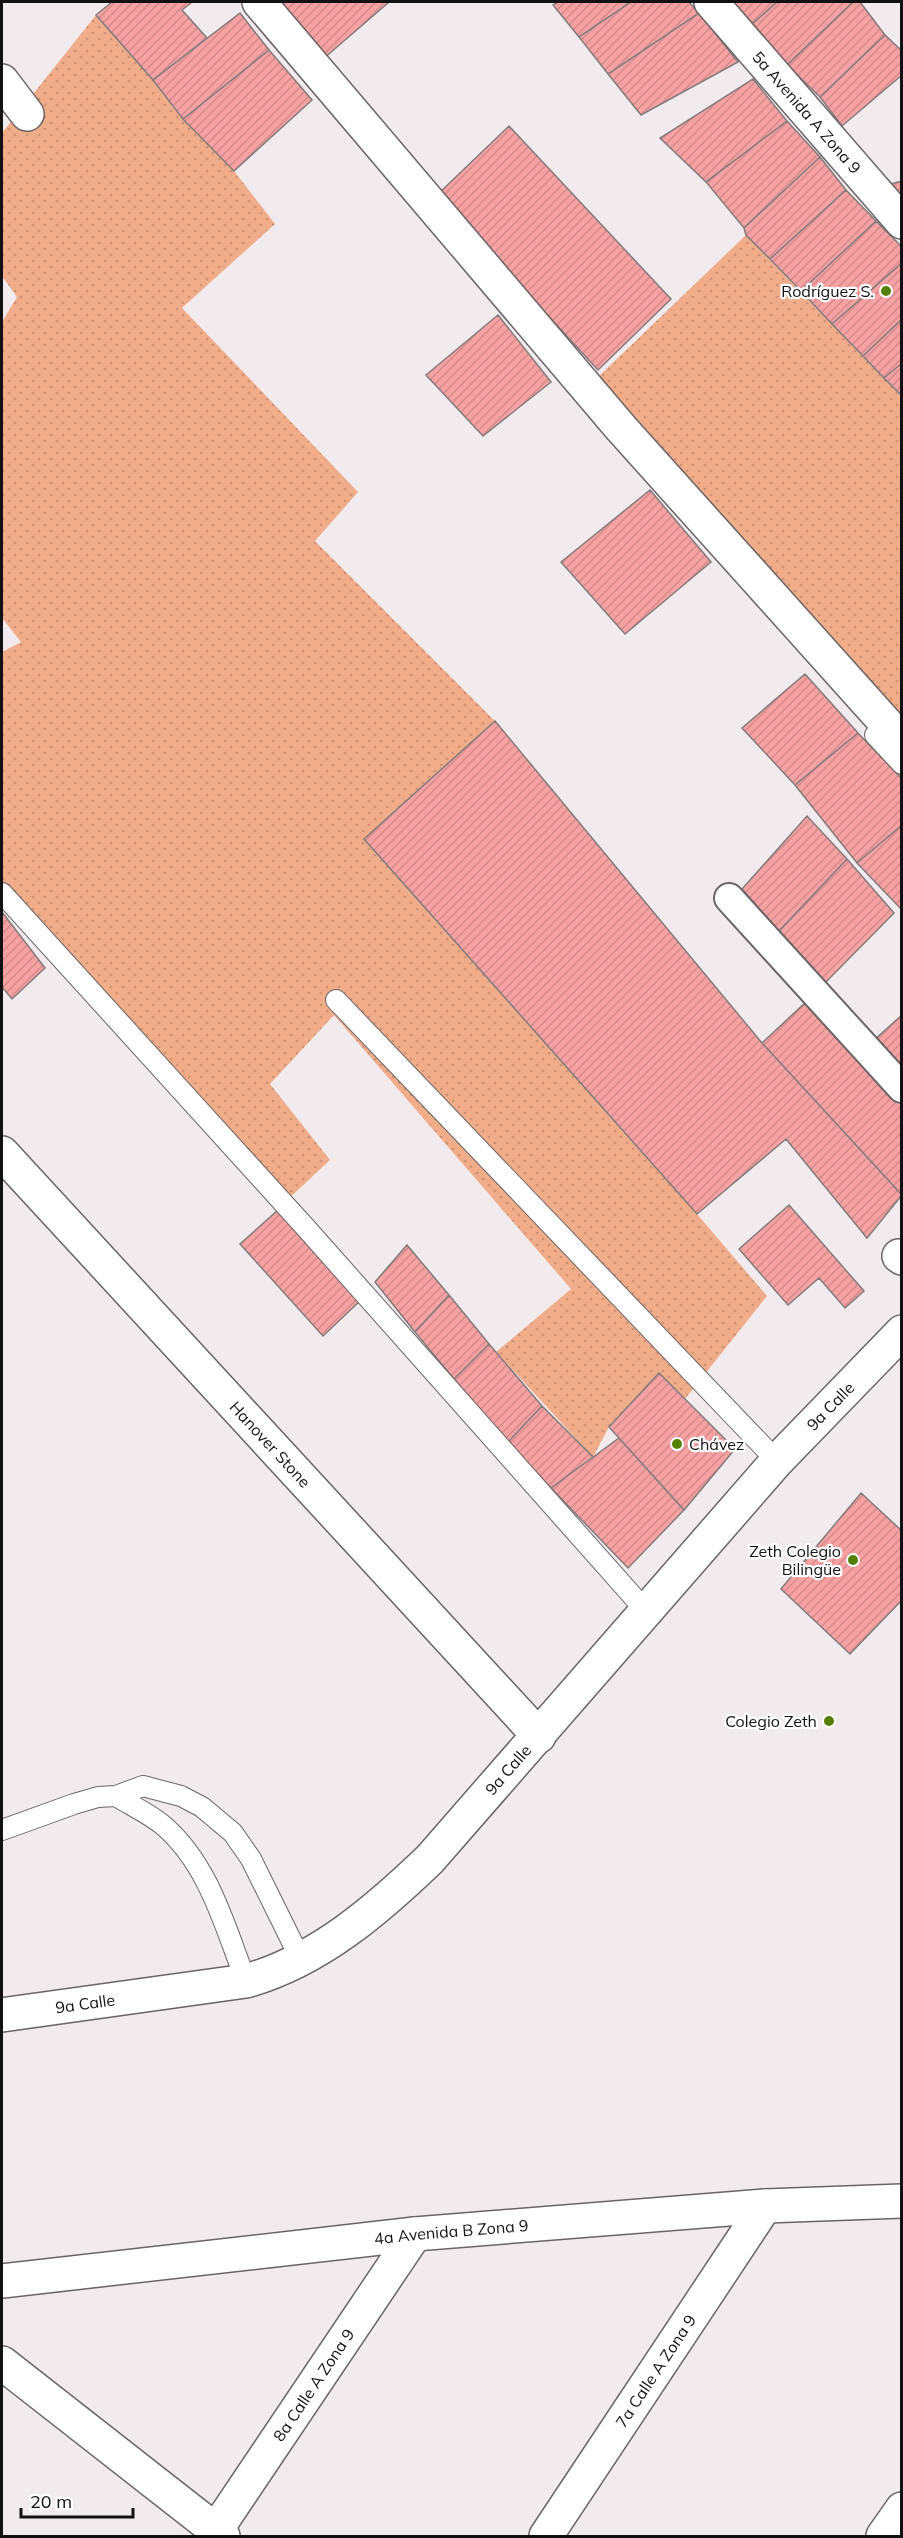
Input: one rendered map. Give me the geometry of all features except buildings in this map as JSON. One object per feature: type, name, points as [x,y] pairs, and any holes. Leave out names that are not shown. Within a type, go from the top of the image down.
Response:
[{"type":"street","points":[[259,2],[621,428],[902,741]]},
{"type":"street","name":"5a Avenida A Zona 9","points":[[711,2],[902,222]]},
{"type":"street","points":[[2,81],[27,114]]},
{"type":"street","points":[[729,898],[902,1088]]},
{"type":"street","name":"Hanover Stone","points":[[2,1153],[539,1736]]},
{"type":"street","name":"9a Calle","points":[[2,2015],[246,1981],[267,1975],[302,1960],[391,1896],[430,1859],[777,1461],[899,1339]]},
{"type":"street","name":"4a Avenida B Zona 9","points":[[2,2281],[416,2234],[765,2206],[902,2200]]},
{"type":"street","name":"7a Calle A Zona 9","points":[[546,2536],[765,2206]]},
{"type":"street","name":"8a Calle A Zona 9","points":[[217,2534],[416,2234]]},
{"type":"street","points":[[2,2363],[217,2534]]},
{"type":"street","points":[[883,2536],[902,2509]]},
{"type":"lane","points":[[691,529],[902,764]]},
{"type":"lane","points":[[2,893],[291,1211],[646,1611]]},
{"type":"lane","points":[[336,1000],[777,1461]]},
{"type":"lane","points":[[2,1830],[98,1797],[116,1796],[143,1786],[162,1789],[202,1807],[233,1833],[251,1859],[302,1960]]},
{"type":"lane","points":[[116,1796],[166,1827],[190,1856],[211,1890],[246,1981]]},
{"type":"shaded area","points":[[96,15],[234,171],[275,224],[182,308],[358,492],[315,541],[495,721],[364,839],[767,1296],[685,1399],[659,1373],[609,1427],[593,1457],[496,1352],[571,1289],[334,1015],[270,1084],[330,1160],[284,1203],[2,893],[2,652],[21,642],[2,618],[2,322],[17,297],[2,276],[2,133]]},
{"type":"shaded area","points":[[746,235],[901,396],[901,727],[596,379]]},
{"type":"place","name":"Rodríguez S.","points":[[886,291]]},
{"type":"place","name":"Chávez","points":[[677,1444]]},
{"type":"place","name":"Zeth Colegio Bilingüe","points":[[853,1560]]},
{"type":"place","name":"Colegio Zeth","points":[[829,1721]]}]
